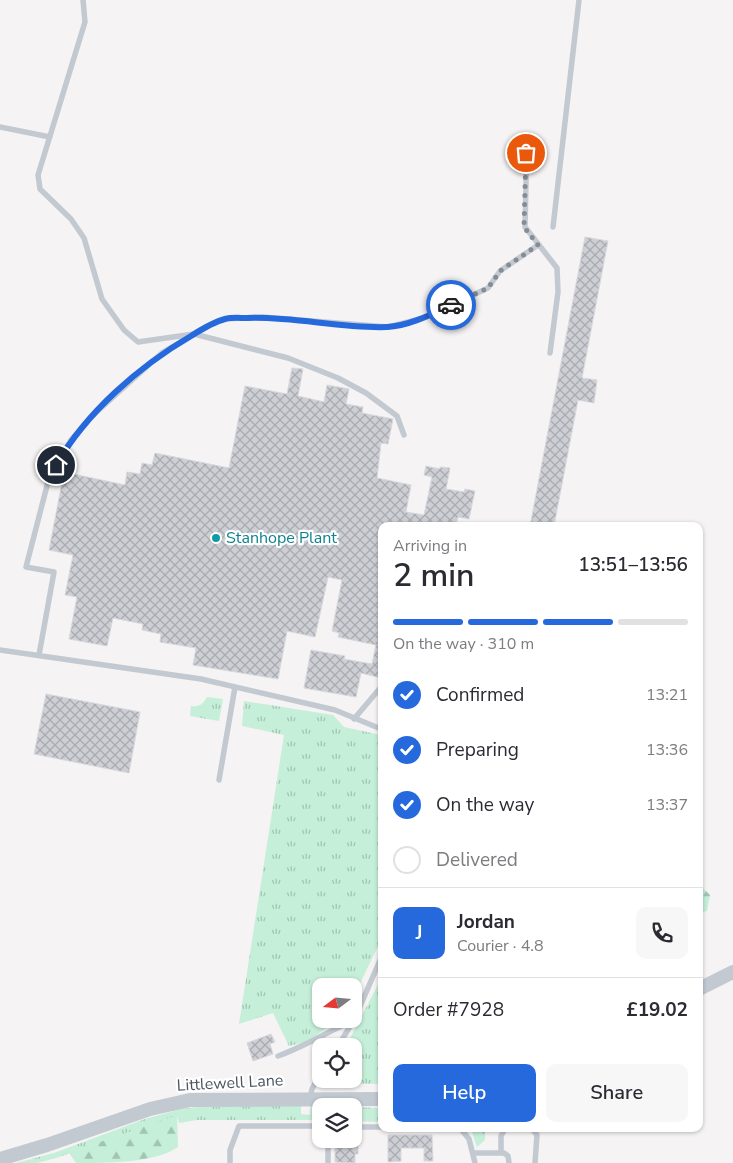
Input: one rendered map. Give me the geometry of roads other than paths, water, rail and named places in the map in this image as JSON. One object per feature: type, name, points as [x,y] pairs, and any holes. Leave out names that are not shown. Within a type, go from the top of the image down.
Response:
[{"type":"street","points":[[703,987],[733,972]]},
{"type":"street","name":"Littlewell Lane","points":[[0,1159],[174,1102],[210,1099],[378,1099]]},
{"type":"lane","points":[[83,0],[84,22],[38,175],[40,190],[71,219],[84,238],[102,299],[115,319],[138,342],[194,334],[288,358],[338,378],[366,393],[397,416],[404,435]]},
{"type":"lane","points":[[553,227],[579,0]]},
{"type":"lane","points":[[0,127],[50,137]]},
{"type":"lane","points":[[527,140],[524,227],[557,268],[558,292],[550,353]]},
{"type":"lane","points":[[39,655],[54,572],[26,567],[49,478],[71,440],[91,417],[162,353],[194,334],[225,319],[262,317],[388,327],[424,318],[488,288],[500,271],[538,245]]},
{"type":"lane","points":[[0,650],[201,679],[335,710],[378,728]]},
{"type":"lane","points":[[219,780],[235,687]]},
{"type":"lane","points":[[354,719],[378,691]]},
{"type":"lane","points":[[362,1002],[378,965]]},
{"type":"lane","points":[[278,1056],[315,1042],[336,1028]]},
{"type":"lane","points":[[310,1098],[314,1088]]},
{"type":"lane","points":[[230,1163],[230,1150],[239,1126],[312,1126]]},
{"type":"lane","points":[[362,1127],[378,1127]]},
{"type":"lane","points":[[463,1132],[469,1139],[476,1163]]},
{"type":"lane","points":[[501,1153],[501,1136],[503,1132]]},
{"type":"lane","points":[[534,1132],[537,1135],[535,1163]]},
{"type":"lane","points":[[328,1148],[328,1163]]},
{"type":"lane","points":[[474,1153],[501,1153],[508,1156],[509,1163]]},
{"type":"place","name":"Stanhope Plant","points":[[216,538]]}]
